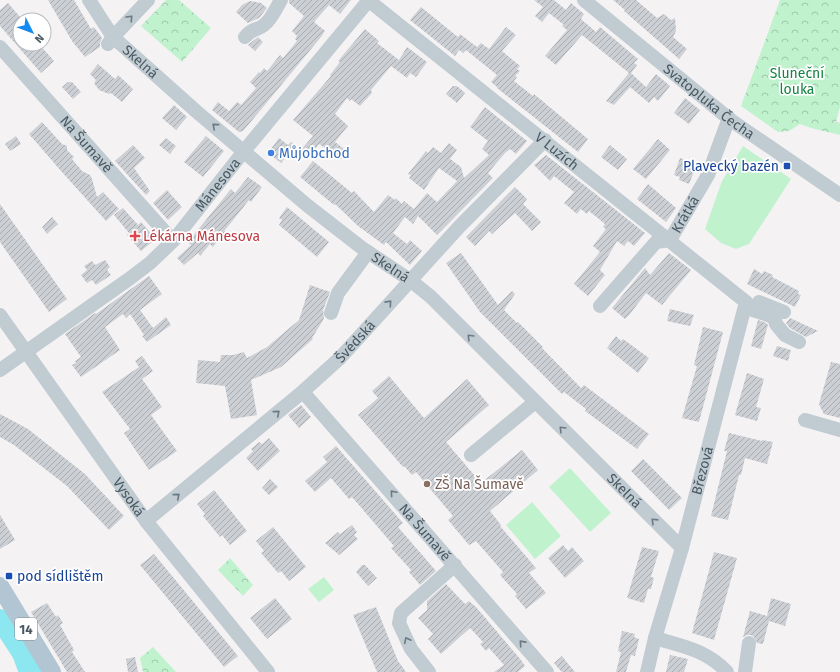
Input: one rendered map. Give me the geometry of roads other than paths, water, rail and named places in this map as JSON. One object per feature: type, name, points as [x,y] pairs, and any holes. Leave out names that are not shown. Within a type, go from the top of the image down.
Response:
[{"type":"main road","name":"14","points":[[0,586],[52,672]]},
{"type":"street","name":"Skelná","points":[[89,0],[110,40],[308,206],[368,252],[410,280],[431,297],[682,548]]},
{"type":"street","points":[[110,40],[148,0]]},
{"type":"street","points":[[245,36],[250,30],[262,27],[267,22],[281,0]]},
{"type":"street","name":"V Luzích","points":[[369,0],[670,240],[746,302],[753,310],[770,316],[775,320],[776,324],[785,334],[799,342]]},
{"type":"street","name":"Mánesova","points":[[0,370],[145,267],[173,241],[369,0]]},
{"type":"street","name":"Svatopluka Čecha","points":[[584,0],[729,118],[840,195]]},
{"type":"street","name":"Na Šumavě","points":[[0,47],[173,241]]},
{"type":"street","name":"Krátká","points":[[600,306],[656,242],[670,240],[708,175],[729,118]]},
{"type":"street","name":"Švédská","points":[[146,521],[303,392],[340,358],[458,227],[545,140]]},
{"type":"street","points":[[331,313],[338,293],[368,252]]},
{"type":"street","points":[[746,302],[751,299],[784,312]]},
{"type":"street","name":"Březová","points":[[647,672],[655,638],[682,548],[746,302]]},
{"type":"street","name":"Vysoká","points":[[0,315],[146,521],[268,672]]},
{"type":"street","name":"Na Šumavě","points":[[303,392],[548,672]]},
{"type":"street","points":[[471,454],[535,402]]},
{"type":"street","points":[[805,420],[840,430]]},
{"type":"street","points":[[428,672],[411,649],[398,623],[401,613],[455,565]]},
{"type":"street","points":[[655,638],[695,649],[712,659],[727,672]]},
{"type":"street","points":[[745,672],[749,643]]},
{"type":"waterway","points":[[0,620],[3,622],[23,653],[30,672]]},
{"type":"place","name":"Můjobchod","points":[[271,153]]},
{"type":"place","name":"Plavecký bazén","points":[[787,166]]},
{"type":"place","name":"Lékárna Mánesova","points":[[135,236]]},
{"type":"place","name":"ZŠ Na Šumavě","points":[[427,484]]},
{"type":"place","name":"pod sídlištěm","points":[[9,576]]},
{"type":"park label","name":"Sluneční louka","points":[[797,82]]}]
